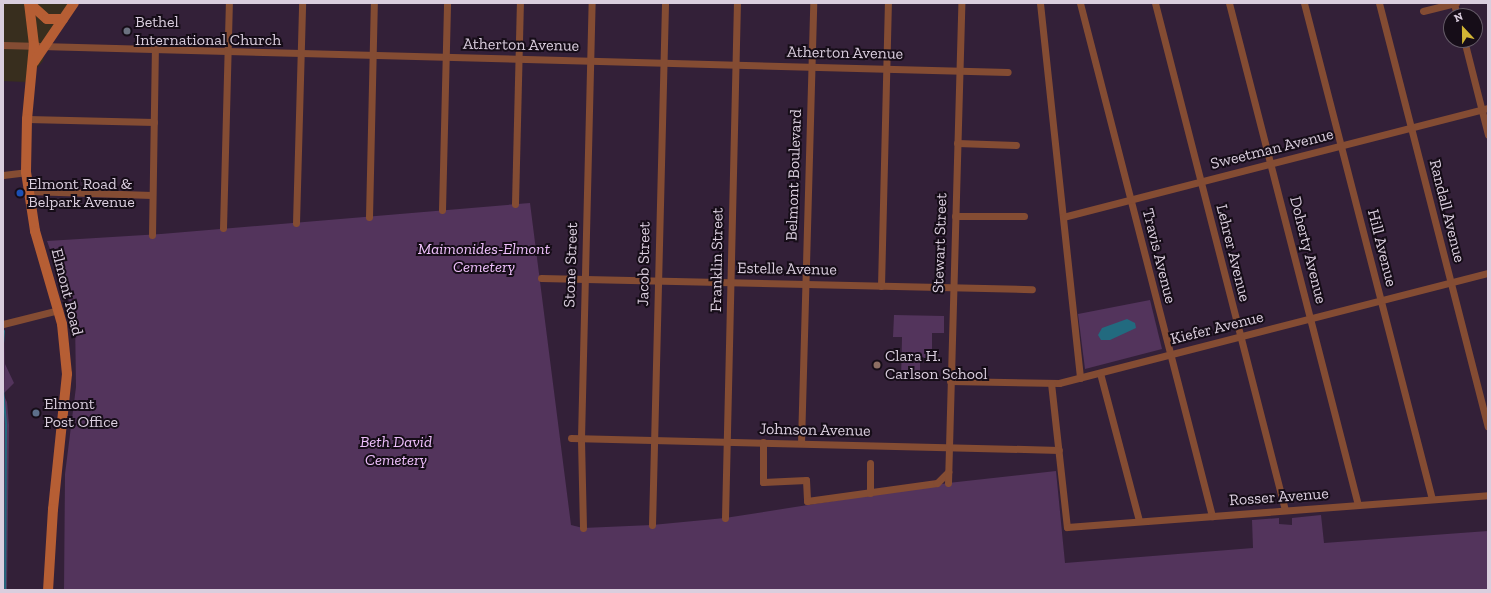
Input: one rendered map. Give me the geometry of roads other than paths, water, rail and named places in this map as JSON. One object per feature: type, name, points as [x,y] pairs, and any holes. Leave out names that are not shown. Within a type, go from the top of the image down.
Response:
[{"type":"main road","points":[[29,3],[48,19],[63,19]]},
{"type":"main road","name":"Elmont Road","points":[[29,3],[34,45],[27,119],[26,172],[35,231],[59,310],[65,340],[67,374],[53,509],[48,590]]},
{"type":"main road","points":[[33,64],[74,3]]},
{"type":"street","points":[[223,228],[229,3]]},
{"type":"street","points":[[296,222],[302,3]]},
{"type":"street","points":[[369,217],[374,3]]},
{"type":"street","points":[[442,210],[447,3]]},
{"type":"street","points":[[515,204],[520,3]]},
{"type":"street","name":"Stone Street","points":[[583,528],[581,438],[592,3]]},
{"type":"street","name":"Jacob Street","points":[[652,525],[665,3]]},
{"type":"street","name":"Franklin Street","points":[[725,518],[737,3]]},
{"type":"street","name":"Belmont Boulevard","points":[[801,443],[813,3]]},
{"type":"street","points":[[881,286],[888,3]]},
{"type":"street","name":"Stewart Street","points":[[948,483],[960,3]]},
{"type":"street","points":[[1040,3],[1080,378]]},
{"type":"street","name":"Travis Avenue","points":[[1080,3],[1212,516]]},
{"type":"street","name":"Lehrer Avenue","points":[[1155,3],[1285,510]]},
{"type":"street","name":"Doherty Avenue","points":[[1229,3],[1358,505]]},
{"type":"street","name":"Hill Avenue","points":[[1304,3],[1432,499]]},
{"type":"street","name":"Randall Avenue","points":[[1379,3],[1488,426]]},
{"type":"street","points":[[1423,12],[1455,3]]},
{"type":"street","name":"Atherton Avenue","points":[[3,45],[1008,72]]},
{"type":"street","points":[[1466,48],[1485,109],[1488,135]]},
{"type":"street","points":[[152,235],[155,50]]},
{"type":"street","name":"Sweetman Avenue","points":[[1063,217],[1485,109]]},
{"type":"street","points":[[27,119],[154,122]]},
{"type":"street","points":[[957,143],[1016,145]]},
{"type":"street","points":[[3,175],[26,172]]},
{"type":"street","points":[[28,191],[152,195]]},
{"type":"street","points":[[955,216],[1024,216]]},
{"type":"street","name":"Kiefer Avenue","points":[[950,381],[1052,382],[1080,378],[1488,273]]},
{"type":"street","name":"Estelle Avenue","points":[[541,278],[1032,289]]},
{"type":"street","points":[[3,324],[59,310]]},
{"type":"street","points":[[1100,373],[1139,522]]},
{"type":"street","points":[[1052,382],[1059,450]]},
{"type":"street","name":"Johnson Avenue","points":[[571,438],[1059,450]]},
{"type":"street","points":[[763,442],[763,482],[806,480],[807,501],[937,482],[948,472]]},
{"type":"street","name":"Rosser Avenue","points":[[1059,450],[1067,527],[1488,495]]},
{"type":"street","points":[[870,463],[870,493]]},
{"type":"water","points":[[1127,319],[1135,323],[1136,328],[1110,340],[1101,340],[1098,335],[1102,328]]},
{"type":"waterway","points":[[3,344],[4,331]]},
{"type":"waterway","points":[[3,389],[6,425],[5,590]]},
{"type":"place","name":"Bethel International Church","points":[[127,31]]},
{"type":"place","name":"Elmont Road & Belpark Avenue","points":[[20,193]]},
{"type":"place","name":"Clara H. Carlson School","points":[[877,365]]},
{"type":"place","name":"Elmont Post Office","points":[[36,413]]},
{"type":"park label","name":"Maimonides-Elmont Cemetery","points":[[484,258]]},
{"type":"park label","name":"Beth David Cemetery","points":[[396,451]]}]
